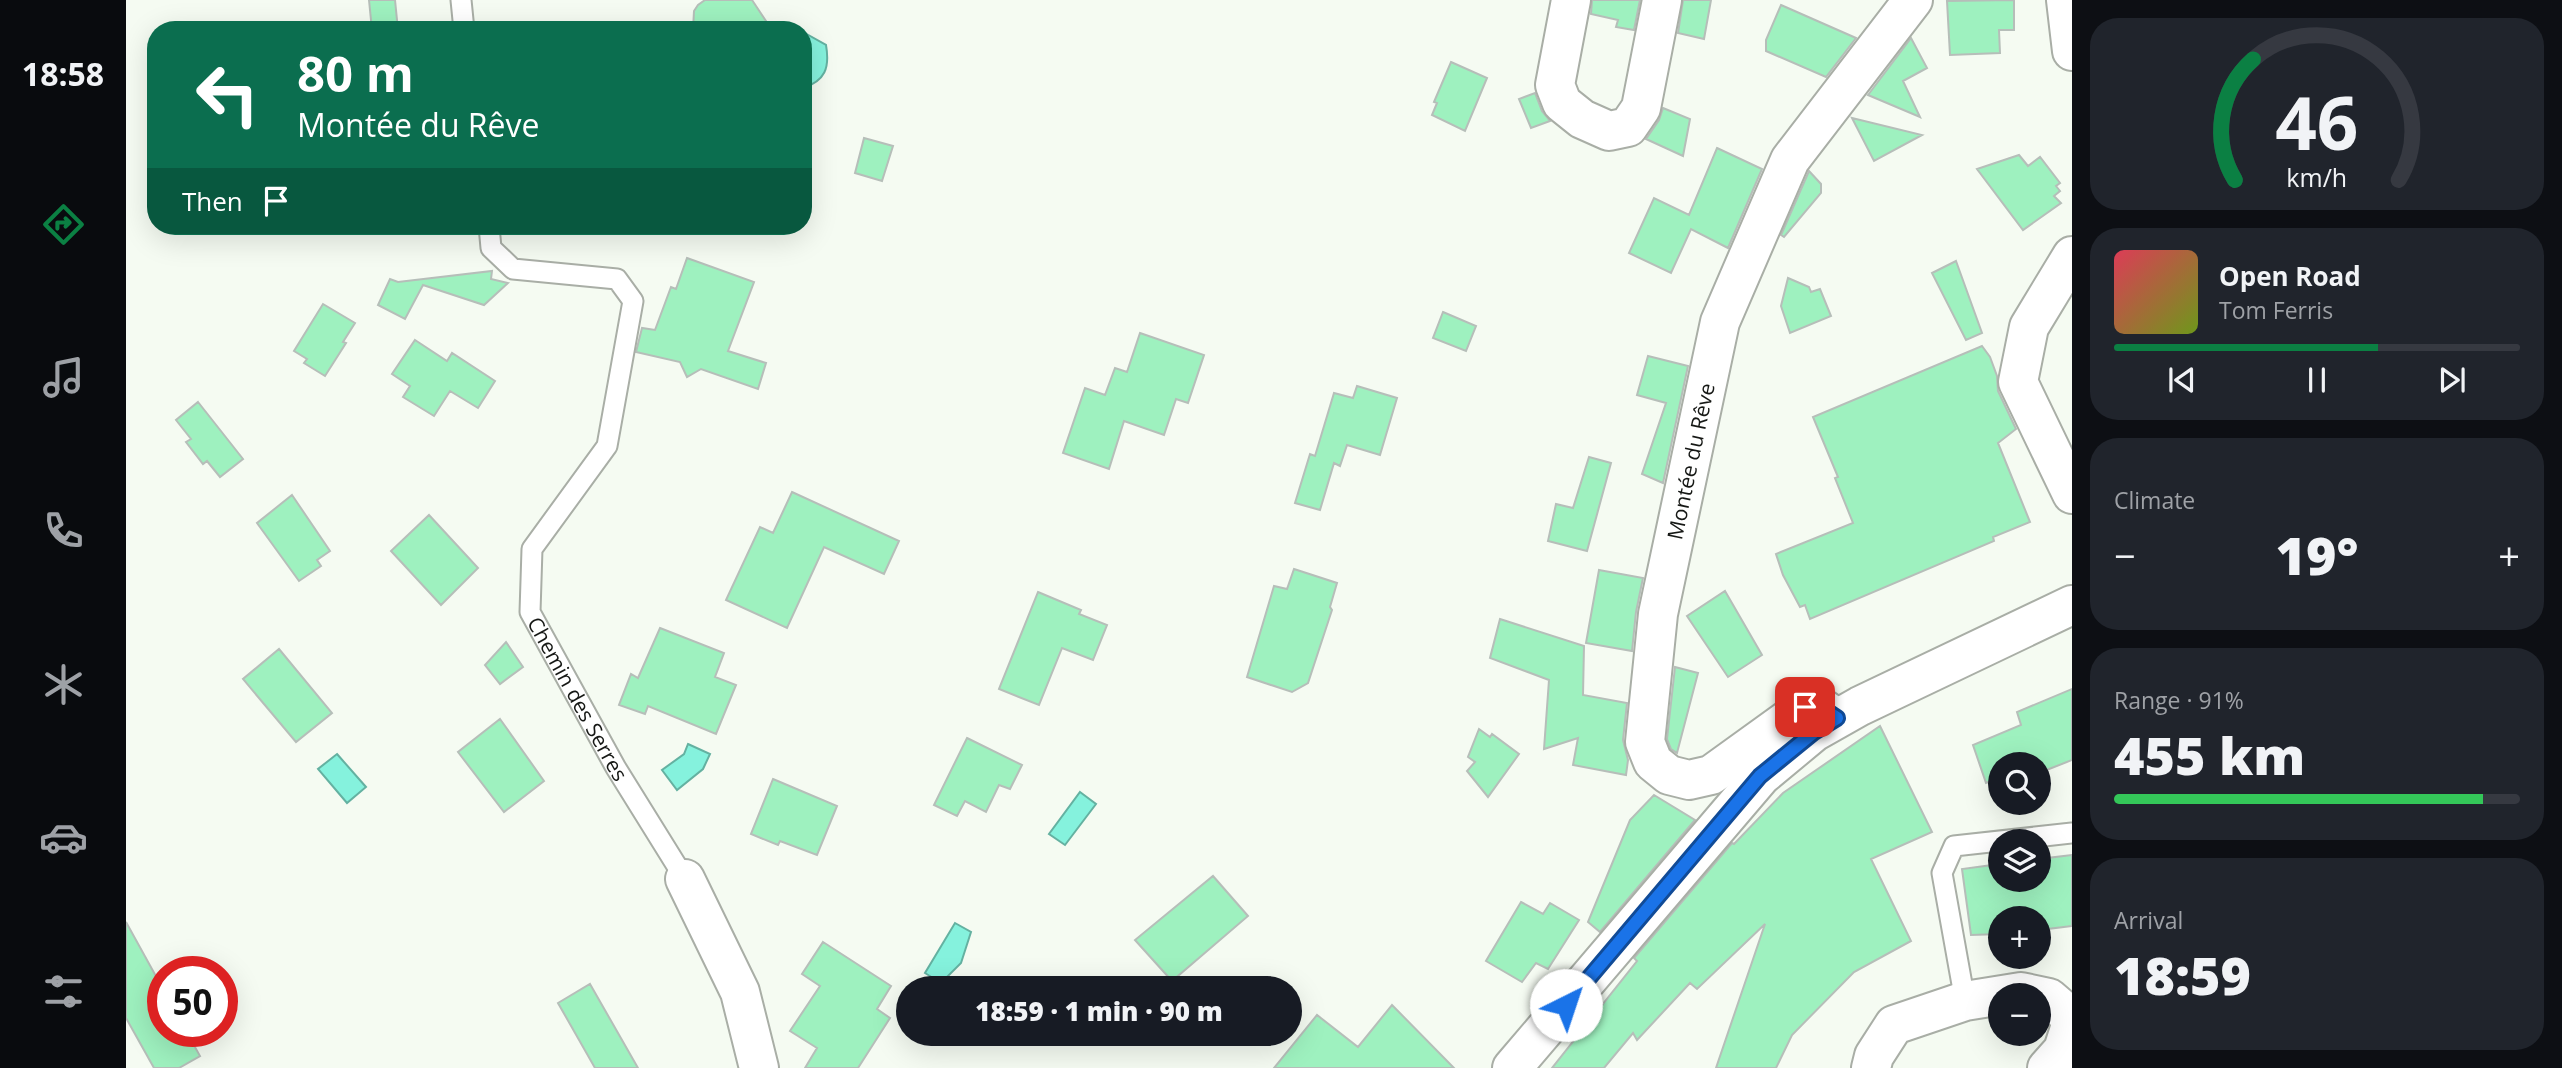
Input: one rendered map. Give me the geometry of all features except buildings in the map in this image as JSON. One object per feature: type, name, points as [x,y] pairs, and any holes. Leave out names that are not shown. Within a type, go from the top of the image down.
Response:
[{"type":"street","points":[[1571,0],[1555,85],[1562,103],[1582,119],[1609,131],[1628,127],[1641,108],[1662,0]]},
{"type":"street","name":"Montée du Rêve","points":[[1837,718],[1819,706],[1805,707],[1711,775],[1689,780],[1669,775],[1653,762],[1645,741],[1658,614],[1720,322],[1790,160],[1913,0]]},
{"type":"street","points":[[2066,0],[2072,51]]},
{"type":"street","points":[[2072,256],[2029,327],[2018,382],[2072,494]]},
{"type":"street","points":[[1512,1068],[1760,776],[1814,732],[1837,718],[2072,605]]},
{"type":"street","name":"Chemin des Serres","points":[[685,879],[740,992],[759,1068]]},
{"type":"street","points":[[1871,1068],[1874,1056],[1894,1026],[1965,1001],[2021,992],[2049,998],[2072,1020],[2063,1050],[2046,1068]]},
{"type":"lane","points":[[461,0],[463,21]]},
{"type":"lane","name":"Chemin des Serres","points":[[490,235],[492,248],[513,270],[617,279],[633,301],[607,446],[532,549],[530,612],[616,768],[685,879]]},
{"type":"lane","points":[[1965,1001],[1942,873],[1954,846],[2072,833]]},
{"type":"water","points":[[812,37],[826,45],[826,67],[812,84]]},
{"type":"water","points":[[688,744],[710,754],[703,769],[677,790],[662,770],[684,754]]},
{"type":"water","points":[[337,754],[366,787],[347,803],[318,769]]},
{"type":"water","points":[[1080,792],[1096,804],[1065,845],[1049,834]]},
{"type":"water","points":[[955,923],[971,932],[961,963],[948,976],[930,976],[925,973]]},
{"type":"route","points":[[1566,1005],[1760,776],[1814,732],[1837,718],[1819,706],[1805,707]]}]
